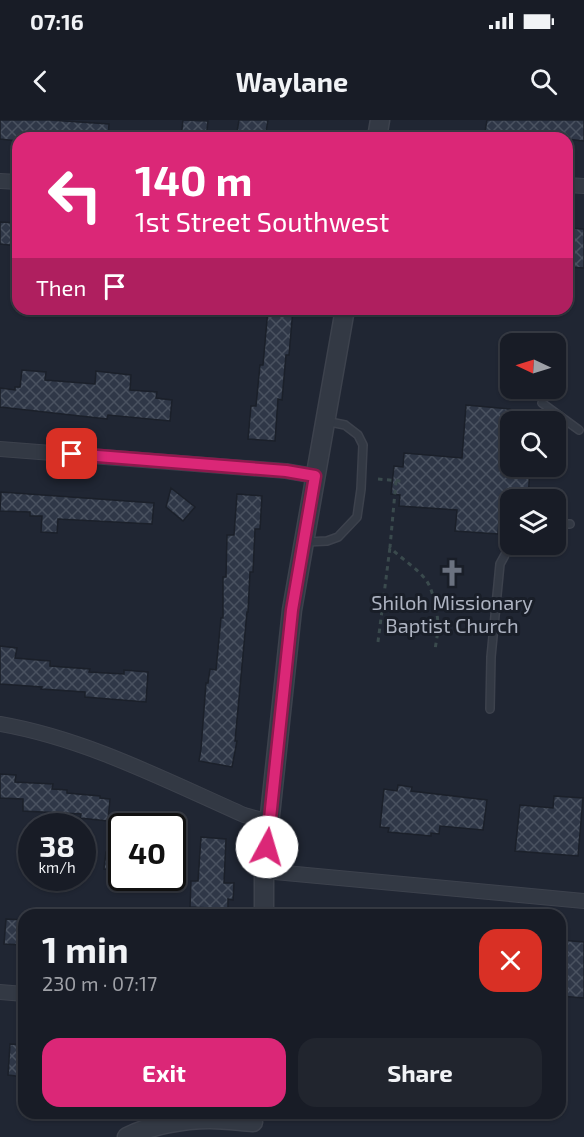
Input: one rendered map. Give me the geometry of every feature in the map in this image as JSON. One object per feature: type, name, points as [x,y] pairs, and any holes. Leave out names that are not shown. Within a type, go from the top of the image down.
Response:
[{"type":"street","points":[[264,909],[264,871],[292,610],[344,315]]},
{"type":"street","points":[[0,449],[286,471],[315,476]]},
{"type":"street","points":[[0,724],[27,729],[94,749],[244,815],[270,822]]},
{"type":"street","points":[[264,871],[584,901]]},
{"type":"street","points":[[0,992],[18,994]]},
{"type":"street","points":[[127,1137],[172,1122],[209,1119],[253,1124]]},
{"type":"lane","points":[[542,403],[579,430]]},
{"type":"lane","points":[[303,542],[327,541],[338,537],[357,517],[363,445],[358,435],[345,425],[325,421]]},
{"type":"lane","points":[[490,710],[491,657],[500,564],[505,555]]},
{"type":"path","points":[[378,479],[401,481]]},
{"type":"path","points":[[378,642],[396,481]]},
{"type":"path","points":[[390,547],[426,580],[433,596],[438,624],[435,650]]},
{"type":"building","points":[[0,120],[50,120],[109,124],[108,132],[12,132],[12,140],[0,139]]},
{"type":"building","points":[[183,120],[208,121],[207,132],[182,132]]},
{"type":"building","points":[[239,120],[268,120],[266,132],[237,132]]},
{"type":"building","points":[[487,120],[584,120],[584,141],[573,140],[573,132],[485,132]]},
{"type":"building","points":[[0,222],[12,223],[12,245],[0,244]]},
{"type":"building","points":[[573,228],[584,229],[584,268],[573,267]]},
{"type":"building","points":[[267,315],[292,315],[282,400],[278,399],[275,441],[248,439],[251,406],[256,406],[260,365],[263,365]]},
{"type":"building","points":[[22,370],[46,372],[45,380],[95,384],[96,371],[131,375],[130,390],[157,392],[156,398],[172,400],[170,421],[108,415],[107,419],[0,407],[0,388],[15,390],[15,387],[20,387]]},
{"type":"building","points":[[466,405],[510,409],[510,411],[500,411],[500,477],[529,477],[529,489],[500,489],[498,534],[455,531],[457,510],[399,506],[400,495],[391,494],[394,466],[403,467],[404,453],[462,458]]},
{"type":"building","points":[[171,488],[195,507],[183,521],[166,507]]},
{"type":"building","points":[[1,492],[154,503],[152,524],[58,519],[57,533],[41,532],[42,516],[30,516],[30,512],[0,511]]},
{"type":"building","points":[[237,494],[262,496],[260,529],[255,529],[253,572],[250,572],[235,741],[237,741],[232,767],[199,761],[206,683],[208,683],[210,669],[216,670],[221,618],[223,618],[223,577],[226,577],[227,535],[234,535]]},
{"type":"building","points":[[0,646],[17,648],[15,658],[50,661],[50,666],[90,669],[89,672],[124,674],[124,670],[148,672],[146,702],[85,697],[85,692],[0,684]]},
{"type":"building","points":[[0,774],[16,775],[15,782],[53,784],[52,789],[67,790],[67,793],[110,799],[108,821],[96,820],[96,813],[23,811],[23,799],[0,798]]},
{"type":"building","points":[[398,785],[412,787],[411,791],[487,800],[483,830],[440,826],[439,834],[431,833],[431,836],[388,832],[389,828],[380,827],[384,789],[397,791]]},
{"type":"building","points":[[554,796],[583,798],[578,856],[515,851],[520,805],[553,808]]},
{"type":"building","points":[[201,837],[226,839],[224,883],[234,883],[233,900],[228,899],[228,909],[190,907],[191,881],[198,881]]},
{"type":"building","points":[[106,852],[108,852],[108,870],[104,869]]},
{"type":"building","points":[[6,919],[18,920],[18,945],[4,944]]},
{"type":"building","points":[[566,940],[584,942],[584,998],[566,996]]},
{"type":"building","points":[[10,1044],[18,1045],[18,1076],[8,1075]]},
{"type":"place","name":"Shiloh Missionary Baptist Church","points":[[452,573]]},
{"type":"route","points":[[72,454],[286,471],[315,476],[292,610],[267,847]]}]
